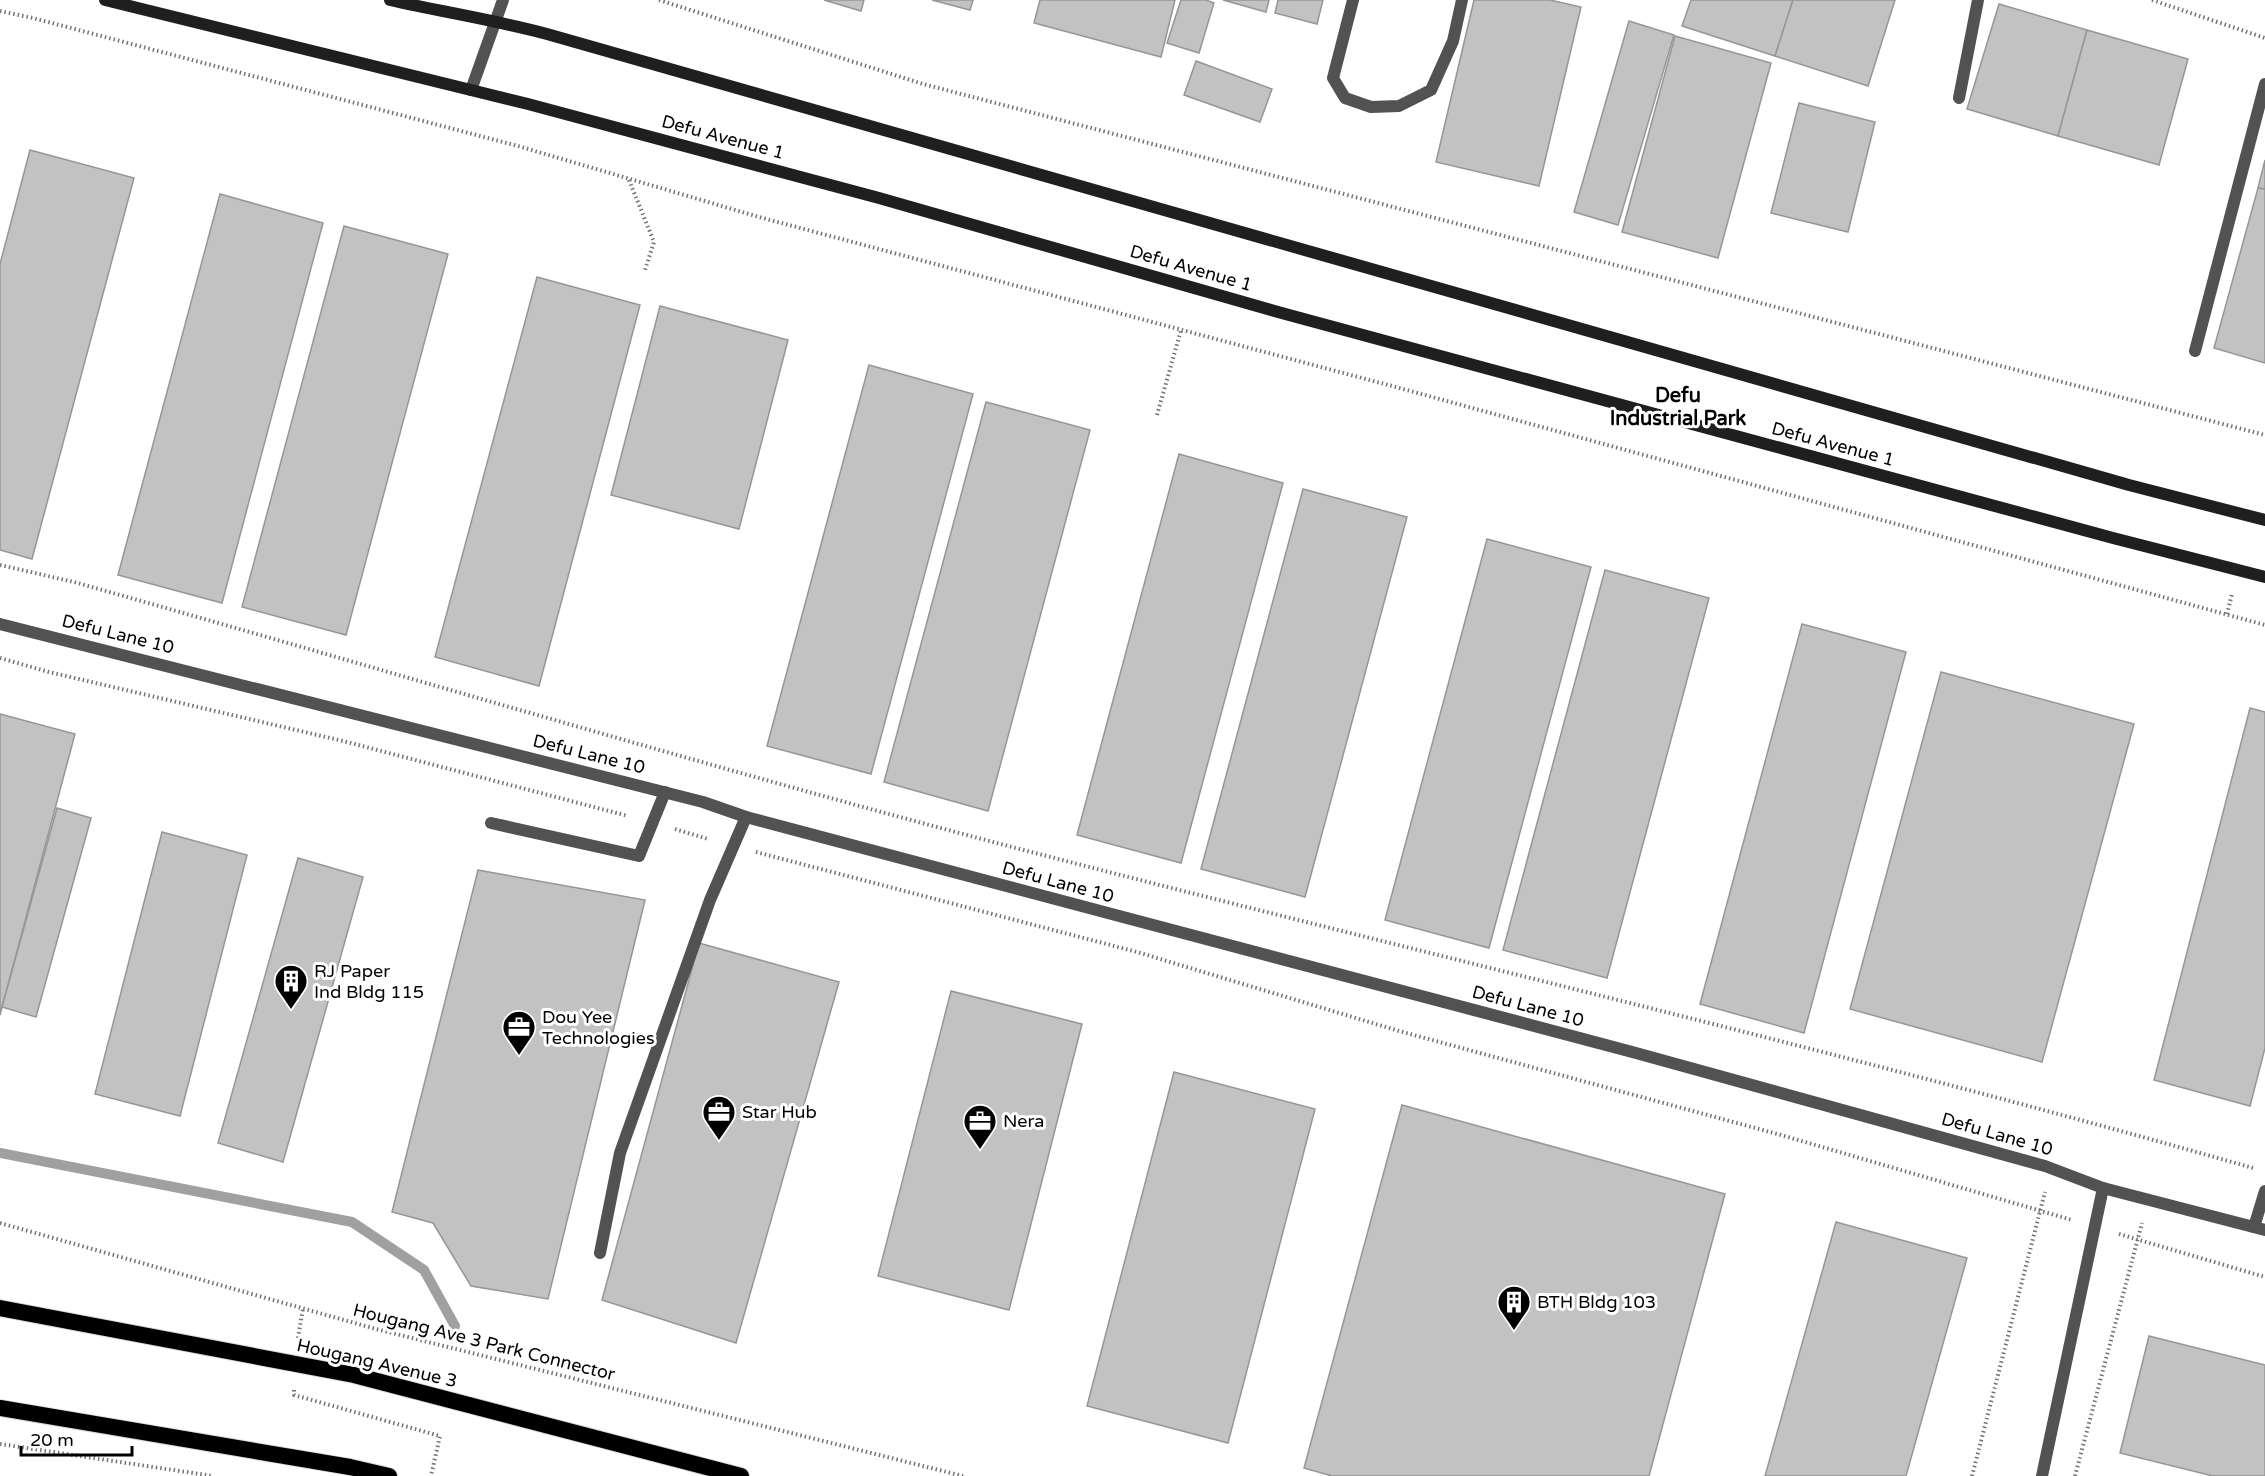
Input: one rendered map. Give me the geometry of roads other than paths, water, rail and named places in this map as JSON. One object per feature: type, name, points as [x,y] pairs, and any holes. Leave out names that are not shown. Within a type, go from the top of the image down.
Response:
[{"type":"highway","name":"Hougang Avenue 3","points":[[0,1308],[354,1375],[741,1476]]},
{"type":"highway","points":[[0,1408],[389,1476]]},
{"type":"main road","name":"Defu Avenue 1","points":[[105,0],[471,90],[879,198],[1312,321],[2090,532],[2265,577]]},
{"type":"main road","points":[[390,0],[497,21],[2106,478],[2265,520]]},
{"type":"street","points":[[471,90],[503,0]]},
{"type":"street","points":[[1353,0],[1333,78],[1344,98],[1371,107],[1399,106],[1431,90],[1453,41],[1462,0]]},
{"type":"street","points":[[1959,98],[1978,0]]},
{"type":"street","points":[[2194,351],[2265,84]]},
{"type":"street","name":"Defu Lane 10","points":[[0,624],[704,802],[746,817],[1647,1056],[2051,1168],[2103,1188],[2260,1229]]},
{"type":"street","points":[[491,823],[639,856],[665,792]]},
{"type":"street","points":[[600,1253],[620,1152],[711,900],[746,817]]},
{"type":"street","points":[[2045,1475],[2103,1188]]},
{"type":"street","points":[[2260,1229],[2265,1191]]},
{"type":"waterway","points":[[0,1153],[352,1222],[424,1270],[455,1326]]},
{"type":"place","name":"RJ Paper Ind Bldg 115","points":[[291,1010]]},
{"type":"place","name":"Dou Yee Technologies","points":[[519,1056]]},
{"type":"place","name":"Star Hub","points":[[719,1141]]},
{"type":"place","name":"Nera","points":[[980,1150]]},
{"type":"place","name":"BTH Bldg 103","points":[[1514,1331]]},
{"type":"district","name":"Defu Industrial Park","points":[[1678,408]]}]
